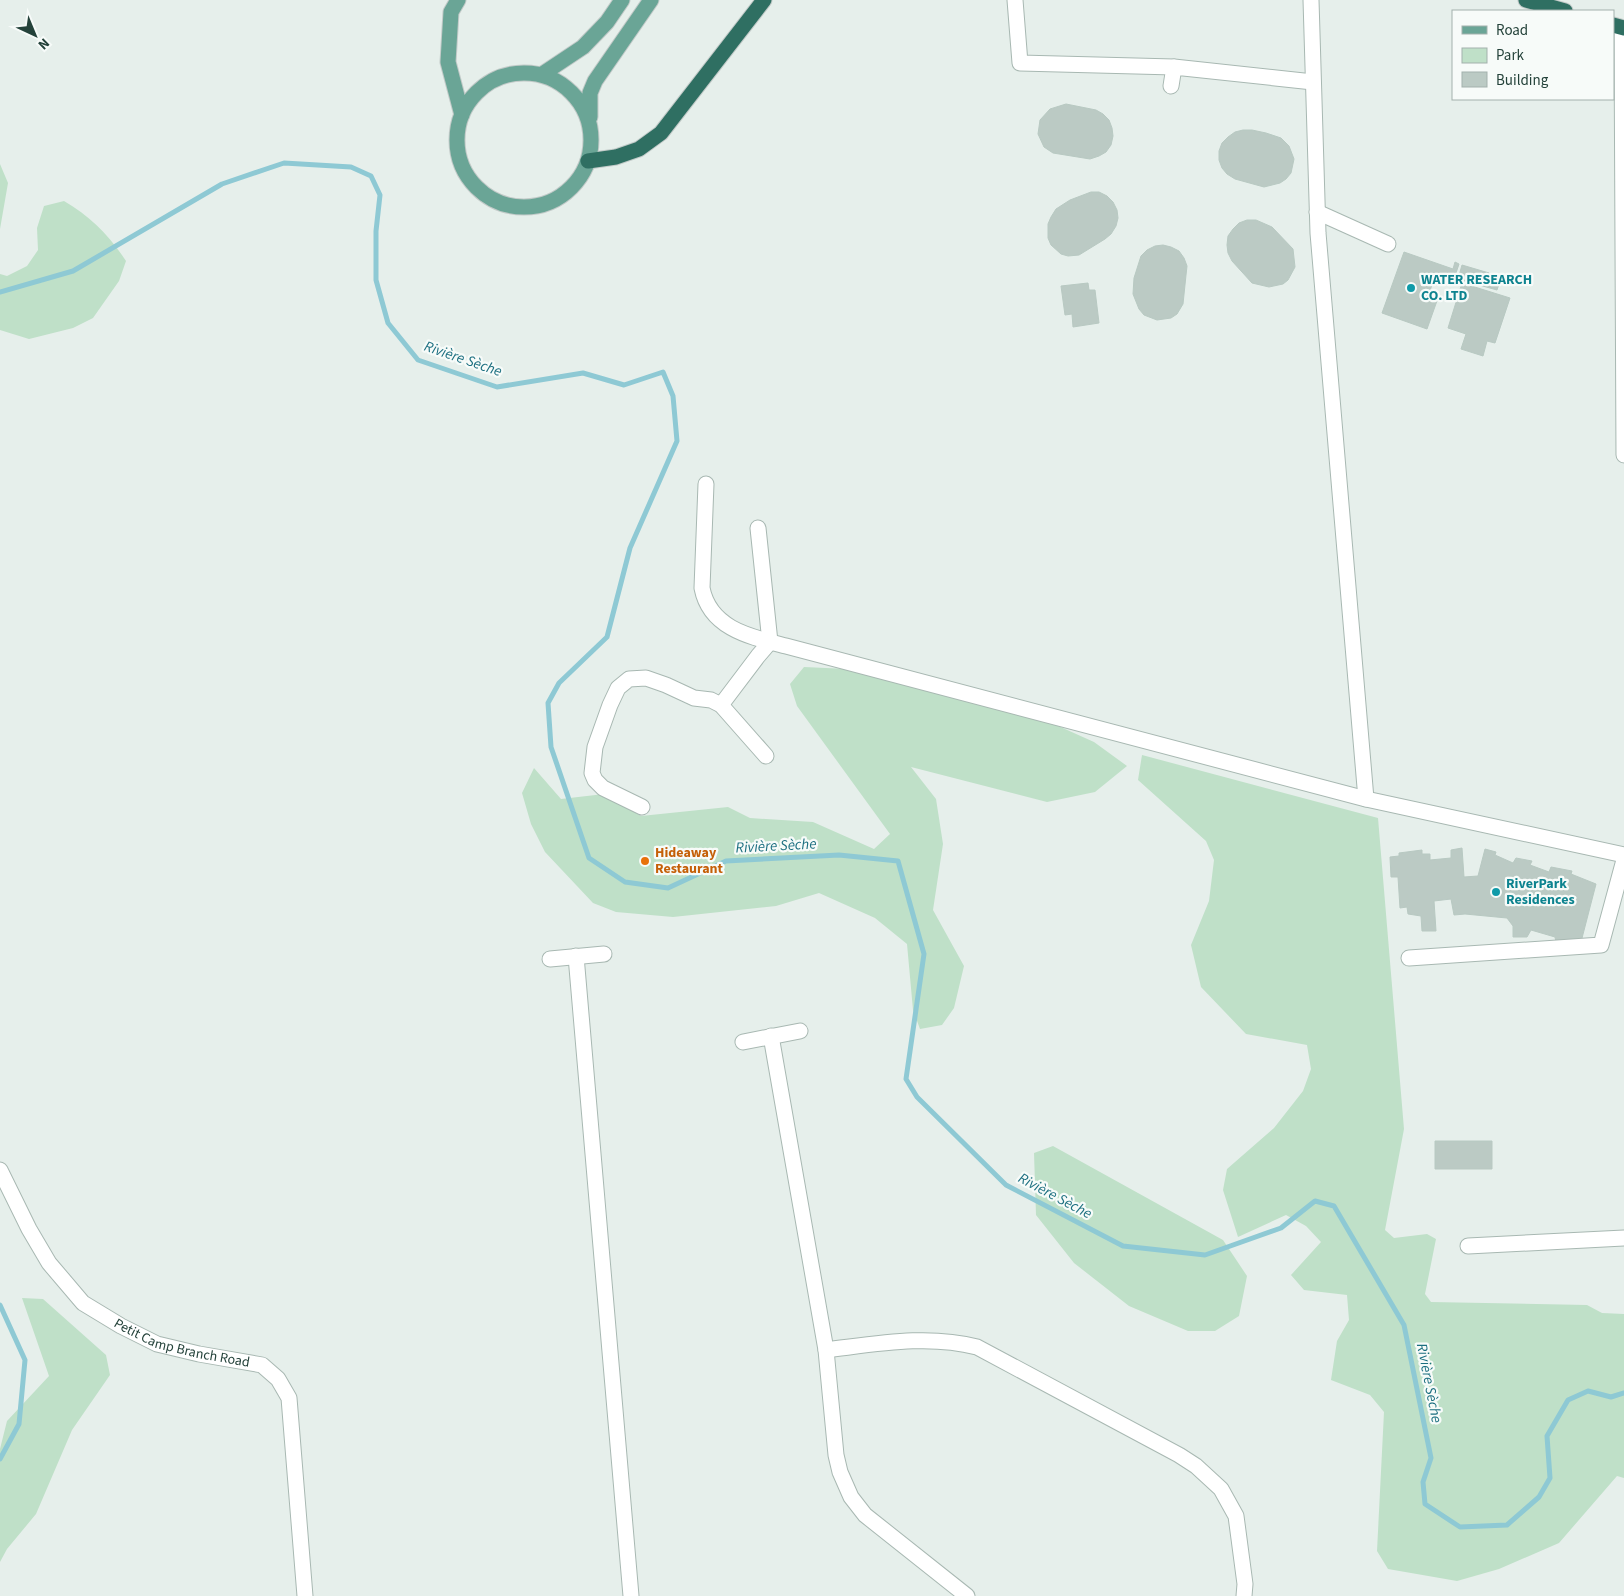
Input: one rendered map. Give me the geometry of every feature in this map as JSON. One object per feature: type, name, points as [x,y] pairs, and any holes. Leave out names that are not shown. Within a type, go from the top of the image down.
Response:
[{"type":"highway","points":[[588,161],[616,157],[640,149],[661,133],[764,0]]},
{"type":"highway","points":[[1526,0],[1561,10]]},
{"type":"main road","points":[[458,0],[451,12],[448,62],[462,115]]},
{"type":"main road","points":[[541,75],[583,47],[607,22],[622,0]]},
{"type":"main road","points":[[590,122],[572,92],[558,81],[541,75],[517,73],[494,80],[474,94],[462,115],[456,138],[460,162],[471,184],[490,199],[512,207],[536,207],[559,198],[577,182],[588,161],[592,141],[590,93],[595,81],[651,0]]},
{"type":"street","points":[[1015,0],[1020,62],[1174,67],[1313,82]]},
{"type":"street","points":[[1311,0],[1317,212],[1366,798]]},
{"type":"street","points":[[1620,30],[1624,455]]},
{"type":"street","points":[[1171,86],[1174,67]]},
{"type":"street","points":[[1317,212],[1388,244]]},
{"type":"street","points":[[706,484],[702,588],[705,601],[722,622],[735,630],[770,642],[1366,798],[1624,855]]},
{"type":"street","points":[[721,705],[770,642],[758,528]]},
{"type":"street","points":[[642,807],[602,788],[595,780],[592,772],[595,748],[618,688],[629,679],[646,678],[694,698],[711,700],[721,705],[766,756]]},
{"type":"street","points":[[1409,958],[1601,945],[1624,860]]},
{"type":"street","points":[[550,959],[604,954]]},
{"type":"street","points":[[576,956],[631,1596]]},
{"type":"street","points":[[743,1042],[800,1031]]},
{"type":"street","points":[[771,1036],[826,1350],[836,1455],[840,1472],[858,1507],[873,1524],[967,1596]]},
{"type":"street","name":"Petit Camp Branch Road","points":[[0,1170],[29,1229],[49,1263],[83,1303],[120,1326],[157,1344],[199,1354],[262,1365],[278,1379],[289,1398],[306,1596]]},
{"type":"street","points":[[1468,1246],[1624,1238]]},
{"type":"street","points":[[826,1350],[910,1341],[947,1341],[977,1347],[1179,1455],[1196,1466],[1221,1489],[1236,1516],[1244,1596]]},
{"type":"green space","points":[[0,164],[8,183],[0,229]]},
{"type":"green space","points":[[64,201],[91,220],[120,252],[126,261],[119,281],[93,318],[73,328],[29,339],[0,330],[0,274],[7,276],[27,266],[38,250],[37,228],[44,206]]},
{"type":"green space","points":[[804,667],[848,669],[1036,716],[1094,742],[1127,766],[1095,792],[1047,802],[911,767],[936,799],[943,844],[933,910],[964,966],[954,1008],[942,1025],[920,1029],[913,1010],[907,944],[875,918],[819,893],[776,906],[673,917],[616,912],[593,903],[545,852],[531,824],[522,793],[534,768],[561,799],[604,794],[641,816],[728,807],[750,818],[813,822],[874,849],[890,834],[797,706],[790,684]]},
{"type":"green space","points":[[1142,755],[1378,818],[1404,1129],[1385,1230],[1394,1238],[1427,1234],[1436,1239],[1425,1294],[1431,1302],[1587,1305],[1602,1313],[1624,1314],[1624,1478],[1617,1476],[1559,1543],[1499,1569],[1457,1581],[1388,1569],[1377,1551],[1384,1412],[1370,1395],[1331,1380],[1337,1341],[1349,1320],[1347,1295],[1304,1290],[1291,1275],[1321,1242],[1306,1226],[1286,1215],[1238,1237],[1223,1190],[1227,1169],[1274,1128],[1303,1091],[1311,1069],[1307,1045],[1246,1034],[1201,987],[1191,945],[1209,901],[1214,860],[1206,841],[1138,780]]},
{"type":"green space","points":[[1053,1146],[1223,1240],[1247,1276],[1239,1316],[1215,1331],[1188,1331],[1129,1306],[1074,1263],[1036,1215],[1034,1153]]},
{"type":"green space","points":[[22,1298],[43,1299],[106,1355],[110,1375],[72,1430],[36,1514],[7,1549],[0,1562],[0,1449],[7,1421],[49,1376]]},
{"type":"building","points":[[1066,104],[1096,110],[1109,120],[1113,136],[1111,145],[1106,152],[1090,159],[1053,153],[1044,147],[1038,134],[1040,120],[1050,109]]},
{"type":"building","points":[[1252,130],[1281,138],[1289,146],[1294,159],[1291,173],[1286,179],[1280,183],[1264,187],[1235,179],[1227,174],[1219,160],[1219,151],[1222,143],[1228,137],[1235,132]]},
{"type":"building","points":[[1091,192],[1099,192],[1113,202],[1118,218],[1116,226],[1105,239],[1079,255],[1068,256],[1061,254],[1051,245],[1048,238],[1048,224],[1051,217],[1056,209],[1070,200]]},
{"type":"building","points":[[1247,220],[1256,220],[1272,227],[1293,249],[1295,267],[1288,280],[1283,284],[1269,287],[1252,283],[1232,261],[1228,253],[1228,236],[1239,223]]},
{"type":"building","points":[[1163,245],[1179,251],[1187,266],[1183,304],[1177,314],[1171,318],[1157,320],[1144,315],[1139,309],[1133,294],[1134,278],[1141,256],[1155,246]]},
{"type":"building","name":"WATER RESEARCH CO. LTD","points":[[1404,252],[1453,269],[1455,262],[1459,264],[1453,282],[1435,275],[1429,294],[1438,298],[1427,329],[1382,313]]},
{"type":"building","points":[[1462,265],[1489,273],[1487,277],[1500,281],[1497,290],[1458,279]]},
{"type":"building","points":[[1088,283],[1089,290],[1095,290],[1099,323],[1073,327],[1072,314],[1065,315],[1061,286]]},
{"type":"building","points":[[1462,283],[1510,298],[1495,343],[1487,341],[1483,356],[1461,349],[1466,334],[1448,328]]},
{"type":"building","name":"RiverPark Residences","points":[[1462,848],[1464,877],[1478,876],[1485,849],[1496,852],[1495,855],[1513,863],[1516,858],[1532,861],[1530,865],[1549,872],[1551,867],[1572,871],[1571,874],[1596,884],[1581,942],[1556,942],[1555,937],[1531,930],[1527,937],[1513,937],[1513,926],[1507,918],[1465,914],[1454,915],[1451,899],[1434,901],[1436,931],[1422,931],[1421,916],[1408,914],[1407,907],[1400,908],[1398,877],[1391,877],[1390,857],[1399,856],[1399,853],[1422,850],[1422,854],[1430,854],[1430,860],[1451,858],[1451,850]]},
{"type":"building","points":[[1435,1141],[1492,1141],[1492,1169],[1435,1169]]},
{"type":"waterway","name":"Rivière Sèche","points":[[0,292],[73,271],[222,184],[284,163],[351,167],[371,176],[380,195],[376,231],[376,280],[388,323],[418,360],[497,387],[583,373],[624,385],[663,372],[673,396],[677,441],[630,548],[607,637],[559,683],[548,703],[551,747],[589,858],[625,882],[668,888],[726,861],[839,855],[898,861],[924,954],[906,1079],[917,1097],[1006,1185],[1123,1246],[1205,1255],[1281,1228],[1315,1201],[1334,1206],[1404,1325],[1431,1458],[1423,1482],[1425,1504],[1460,1527],[1507,1525],[1539,1497],[1550,1478],[1547,1436],[1568,1400],[1588,1391],[1611,1397],[1624,1393]]},
{"type":"waterway","points":[[0,1305],[25,1360],[19,1424],[0,1459]]},
{"type":"place","name":"WATER RESEARCH CO. LTD","points":[[1411,288]]},
{"type":"place","name":"Hideaway Restaurant","points":[[645,861]]},
{"type":"place","name":"RiverPark Residences","points":[[1496,892]]}]
